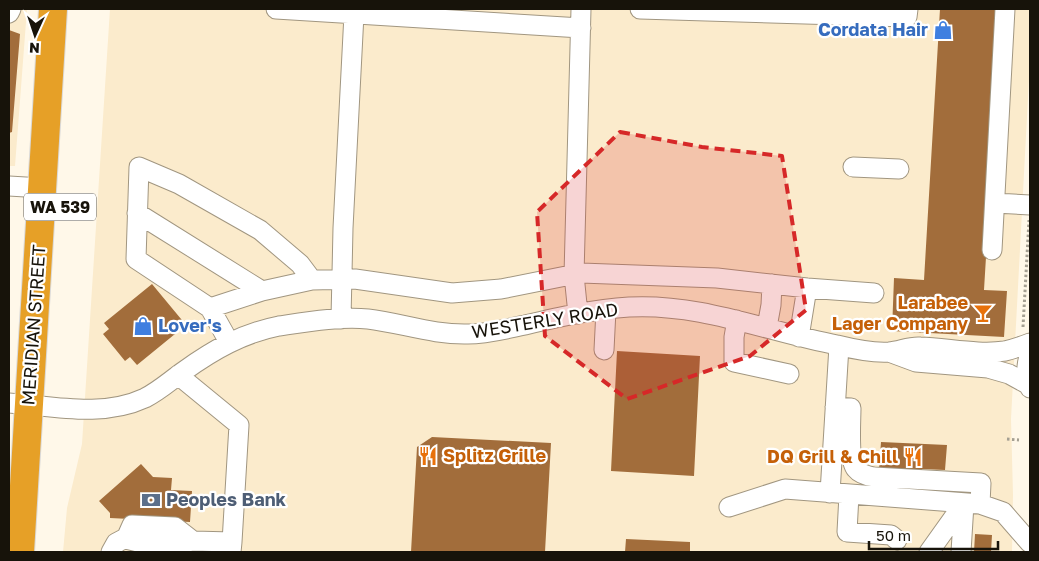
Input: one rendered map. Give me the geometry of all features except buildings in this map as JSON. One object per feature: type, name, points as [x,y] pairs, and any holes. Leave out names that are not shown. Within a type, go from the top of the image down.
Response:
[{"type":"highway","name":"MERIDIAN STREET","points":[[20,552],[53,9]]},
{"type":"highway","name":"MERIDIAN STREET","points":[[39,552],[29,405],[56,268],[72,9]]},
{"type":"highway","points":[[42,188],[50,208],[49,231],[56,268]]},
{"type":"street","points":[[9,13],[11,9]]},
{"type":"street","points":[[276,9],[581,28]]},
{"type":"street","points":[[578,314],[574,274],[581,9]]},
{"type":"street","points":[[640,9],[907,16],[908,9]]},
{"type":"street","points":[[992,250],[1006,9]]},
{"type":"street","points":[[341,320],[341,278],[354,14]]},
{"type":"street","points":[[228,342],[210,308],[136,259],[139,167],[179,184],[260,230],[300,264],[312,280]]},
{"type":"street","points":[[853,167],[899,169]]},
{"type":"street","points":[[9,186],[42,188]]},
{"type":"street","points":[[995,203],[1030,211]]},
{"type":"street","points":[[137,213],[262,292]]},
{"type":"street","points":[[210,308],[262,292],[312,280],[341,278],[452,293],[501,289],[581,273],[717,278],[874,293]]},
{"type":"street","points":[[767,328],[772,284]]},
{"type":"street","points":[[799,337],[807,288]]},
{"type":"street","name":"WESTERLY ROAD","points":[[29,405],[86,410],[112,408],[145,398],[200,359],[228,342],[252,333],[277,327],[308,322],[368,320],[420,329],[467,334],[496,331],[578,314],[629,307],[655,307],[708,313],[839,346],[889,352],[916,362],[988,368],[1009,374],[1030,387]]},
{"type":"street","points":[[604,350],[606,310]]},
{"type":"street","points":[[737,320],[734,337],[734,362],[789,374]]},
{"type":"street","name":"WESTERLY ROAD","points":[[889,352],[916,346],[954,350],[1006,351],[1026,338]]},
{"type":"street","points":[[839,346],[843,408],[851,459],[855,469],[864,475],[874,477],[981,483],[972,503],[961,552]]},
{"type":"street","points":[[1030,353],[1026,374],[1030,387]]},
{"type":"street","points":[[111,552],[116,543],[126,538],[142,543],[172,544],[188,547],[231,547],[239,425],[178,375]]},
{"type":"street","points":[[830,493],[843,408]]},
{"type":"street","points":[[729,507],[785,489],[972,503],[1002,512],[1030,542]]},
{"type":"street","points":[[849,495],[847,532],[891,535],[897,540]]},
{"type":"street","points":[[929,552],[972,503]]},
{"type":"street","points":[[126,538],[148,551],[174,552],[188,547]]},
{"type":"street","points":[[126,538],[144,552]]},
{"type":"path","points":[[1026,338],[1026,279],[1030,211]]},
{"type":"path","points":[[1026,279],[1030,280]]},
{"type":"path","points":[[1006,439],[1019,440]]},
{"type":"highlighted area","points":[[620,132],[702,147],[782,156],[806,310],[750,356],[627,399],[545,336],[537,212]]},
{"type":"shaded area","points":[[9,9],[27,9],[15,166],[9,166]]},
{"type":"shaded area","points":[[110,9],[1030,9],[1030,60],[1011,419],[1012,552],[63,552],[67,508],[82,444]]},
{"type":"place","name":"Cordata Hair","points":[[943,30]]},
{"type":"place","name":"Larabee Lager Company","points":[[983,313]]},
{"type":"place","name":"Lover's","points":[[143,326]]},
{"type":"place","name":"Splitz Grille","points":[[428,456]]},
{"type":"place","name":"DQ Grill & Chill","points":[[913,457]]},
{"type":"place","name":"Peoples Bank","points":[[151,500]]}]
